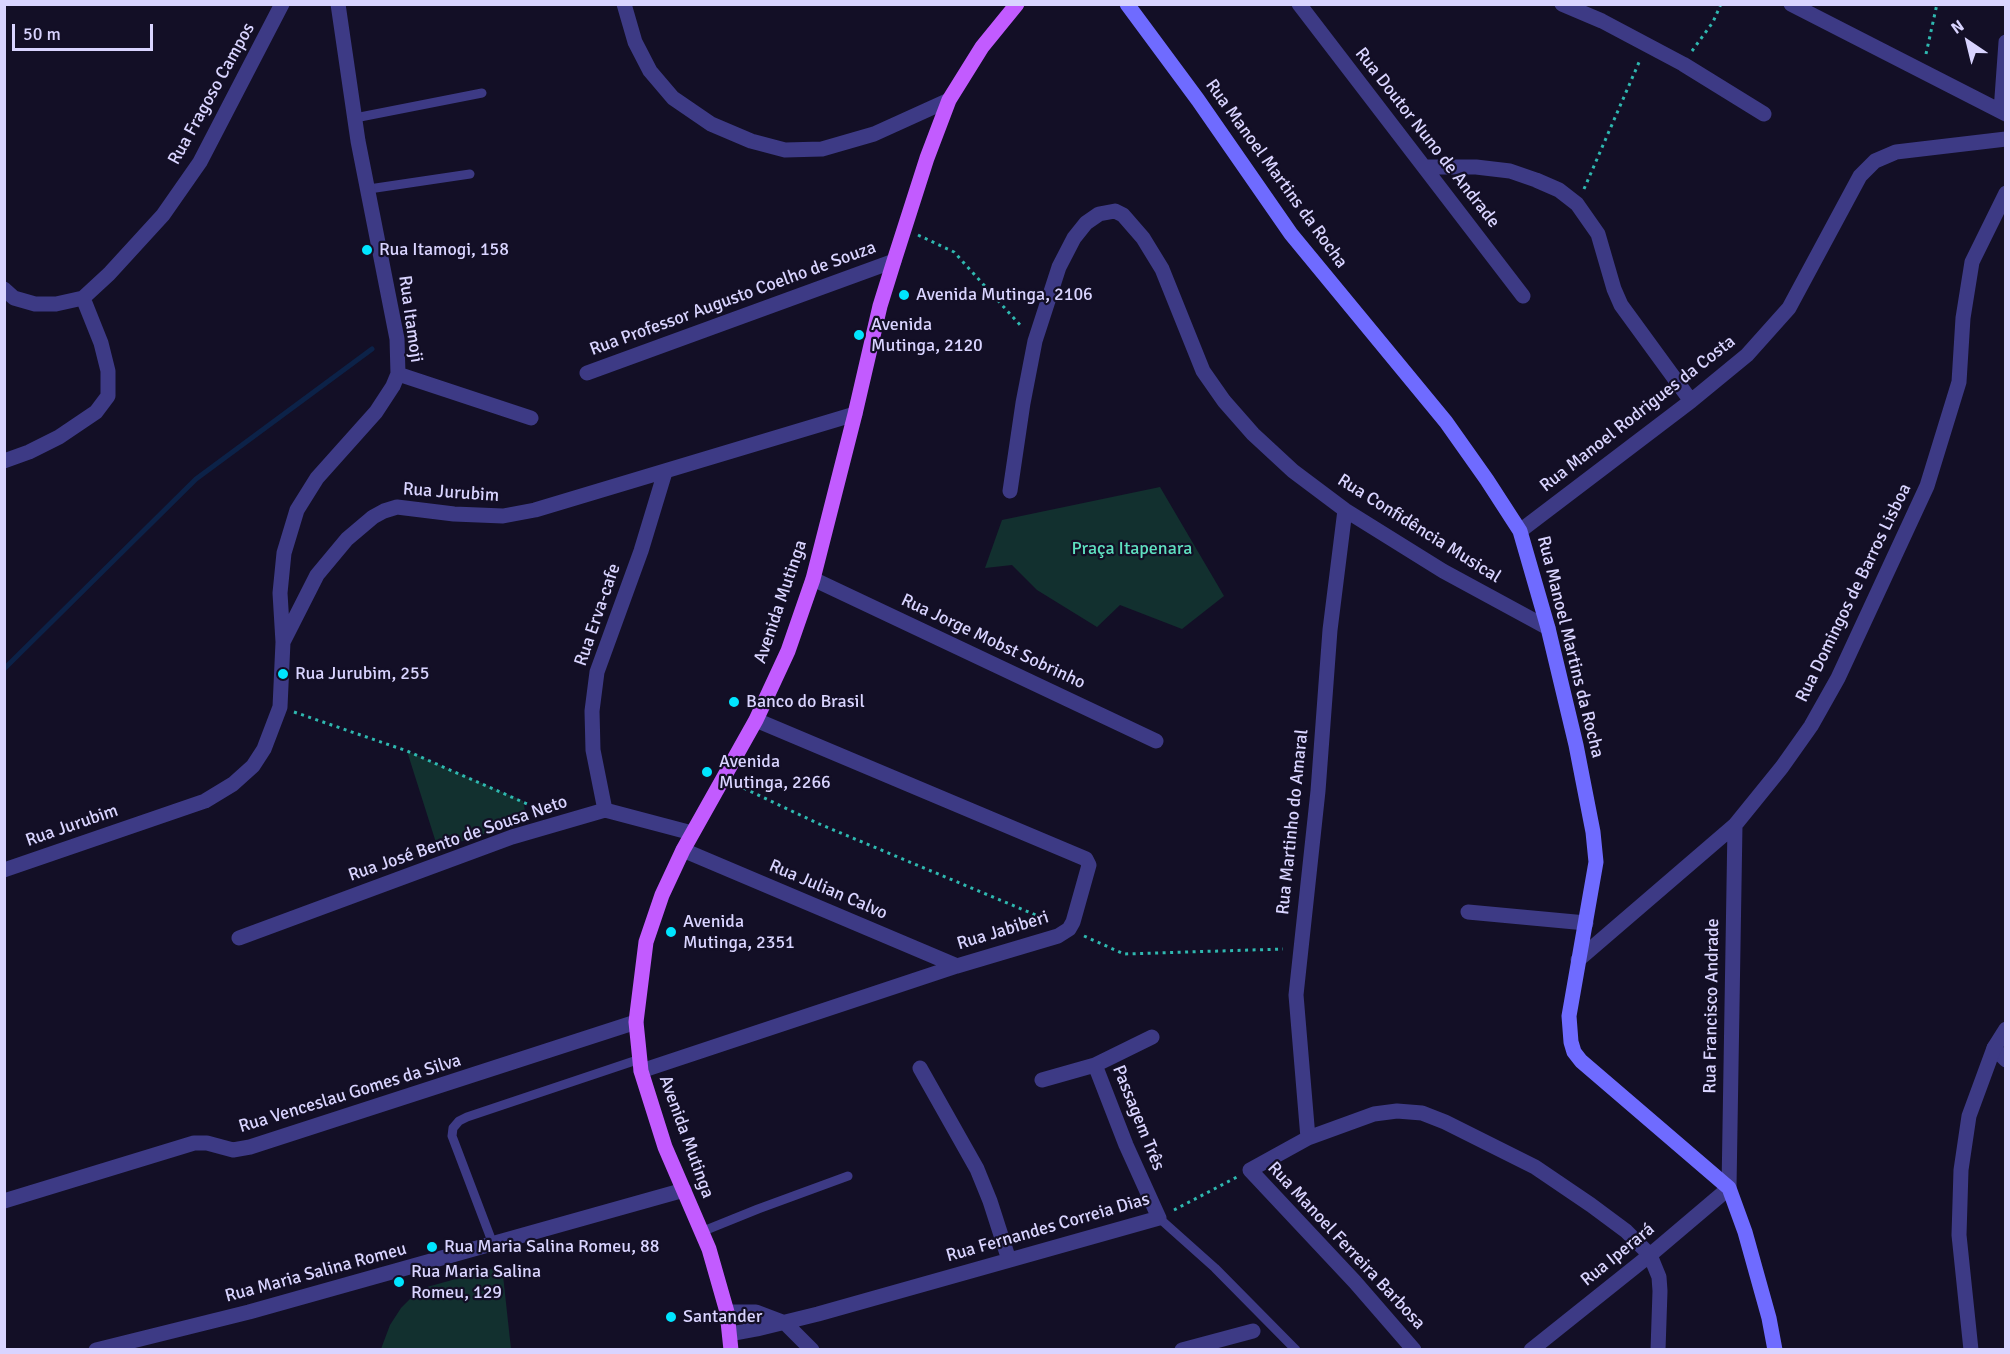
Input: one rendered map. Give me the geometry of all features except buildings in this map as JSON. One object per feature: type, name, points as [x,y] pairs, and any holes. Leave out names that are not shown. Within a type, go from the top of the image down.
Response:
[{"type":"main road","name":"Avenida Mutinga","points":[[730,1342],[727,1312],[709,1250],[665,1147],[640,1065],[636,1022],[646,942],[662,895],[683,850],[725,779],[788,651],[813,579],[880,306],[927,158],[949,100],[982,47],[1017,4]]},
{"type":"main road","name":"Rua Manoel Martins da Rocha","points":[[1127,4],[1198,100],[1291,234],[1446,422],[1520,531],[1548,628],[1576,745],[1593,832],[1596,862],[1569,1016],[1574,1052],[1581,1061],[1729,1188],[1745,1232],[1769,1318],[1775,1350]]},
{"type":"street","name":"Rua Fragoso Campos","points":[[83,298],[109,274],[163,215],[200,162],[282,4]]},
{"type":"street","name":"Rua Itamoji","points":[[283,642],[280,593],[284,553],[297,510],[317,478],[376,412],[398,374],[397,339],[355,118],[338,4]]},
{"type":"street","points":[[624,4],[635,42],[650,71],[673,98],[711,124],[751,141],[785,150],[822,149],[874,134],[949,100]]},
{"type":"street","name":"Rua Doutor Nuno de Andrade","points":[[1299,4],[1523,296]]},
{"type":"street","points":[[1562,4],[1602,21],[1683,64],[1764,114]]},
{"type":"street","points":[[1791,4],[1922,73],[2003,112],[2006,42]]},
{"type":"street","name":"Rua Manoel Rodrigues da Costa","points":[[1520,531],[1691,401],[1747,355],[1789,308],[1860,176],[1875,161],[1896,152],[2006,139]]},
{"type":"street","points":[[1425,167],[1476,167],[1510,171],[1559,190],[1577,204],[1598,234],[1614,289],[1621,304],[1691,401]]},
{"type":"street","name":"Rua Domingos de Barros Lisboa","points":[[1578,960],[1735,825],[1782,767],[1811,726],[1838,678],[1927,486],[1959,382],[1963,318],[1972,262],[2006,193]]},
{"type":"street","name":"Rua Confidência Musical","points":[[1010,491],[1023,402],[1035,341],[1059,267],[1074,238],[1086,223],[1099,214],[1115,211],[1123,214],[1143,238],[1162,269],[1203,371],[1224,401],[1252,434],[1293,471],[1345,510],[1443,571],[1548,628]]},
{"type":"street","name":"Rua Professor Augusto Coelho de Souza","points":[[586,373],[894,261]]},
{"type":"street","points":[[4,289],[14,298],[35,304],[56,304],[83,298],[101,343],[108,371],[108,396],[96,412],[59,437],[4,461]]},
{"type":"street","points":[[398,374],[531,418]]},
{"type":"street","name":"Rua Jurubim","points":[[4,870],[205,801],[233,784],[253,766],[264,749],[280,707],[283,642],[317,575],[347,539],[373,517],[384,511],[397,507],[454,514],[503,516],[535,510],[855,414]]},
{"type":"street","name":"Rua Erva-cafe","points":[[605,810],[593,750],[592,711],[597,672],[641,551],[665,472]]},
{"type":"street","name":"Rua Martinho do Amaral","points":[[1308,1138],[1296,995],[1318,791],[1330,630],[1345,510]]},
{"type":"street","name":"Rua Jorge Mobst Sobrinho","points":[[813,579],[1156,741]]},
{"type":"street","name":"Rua Jabiberi","points":[[640,1065],[1058,936],[1069,929],[1089,865],[1086,859],[756,720]]},
{"type":"street","points":[[605,810],[692,833]]},
{"type":"street","name":"Rua José Bento de Sousa Neto","points":[[239,938],[512,837],[605,810]]},
{"type":"street","name":"Rua Francisco Andrade","points":[[1729,1188],[1735,825]]},
{"type":"street","name":"Rua Julian Calvo","points":[[683,850],[957,966]]},
{"type":"street","points":[[1468,912],[1586,922]]},
{"type":"street","name":"Rua Venceslau Gomes da Silva","points":[[4,1201],[194,1143],[207,1143],[233,1150],[250,1148],[636,1022]]},
{"type":"street","points":[[1971,1350],[1959,1235],[1960,1170],[1970,1116],[1994,1048],[2006,1029]]},
{"type":"street","points":[[1042,1080],[1095,1065],[1152,1037]]},
{"type":"street","points":[[1994,1048],[2006,1060]]},
{"type":"street","name":"Passagem Três","points":[[1095,1065],[1126,1145],[1159,1218]]},
{"type":"street","points":[[920,1068],[977,1169],[1009,1260]]},
{"type":"street","points":[[1250,1170],[1308,1138],[1374,1114],[1398,1111],[1422,1113],[1445,1122],[1535,1167],[1600,1211],[1650,1255],[1660,1284],[1658,1350]]},
{"type":"street","name":"Rua Manoel Ferreira Barbosa","points":[[1250,1170],[1355,1282],[1414,1350]]},
{"type":"street","name":"Rua Iperará","points":[[1531,1350],[1650,1255],[1729,1188]]},
{"type":"street","name":"Rua Maria Salina Romeu","points":[[96,1350],[249,1312],[684,1190]]},
{"type":"street","name":"Rua Fernandes Correia Dias","points":[[730,1342],[785,1323],[1159,1218]]},
{"type":"street","points":[[727,1312],[756,1312],[785,1323],[812,1350]]},
{"type":"street","points":[[1182,1350],[1253,1330]]},
{"type":"lane","points":[[355,118],[482,93]]},
{"type":"lane","points":[[369,189],[470,174]]},
{"type":"lane","points":[[493,1244],[452,1136],[453,1128],[467,1117],[640,1065]]},
{"type":"lane","points":[[701,1232],[848,1176]]},
{"type":"lane","points":[[1159,1218],[1215,1268],[1296,1350]]},
{"type":"path","points":[[1683,64],[1713,22],[1721,4]]},
{"type":"path","points":[[1922,73],[1937,4]]},
{"type":"path","points":[[1577,204],[1646,44]]},
{"type":"path","points":[[904,228],[954,252],[1035,341]]},
{"type":"path","points":[[280,707],[408,751],[523,801],[564,822]]},
{"type":"path","points":[[725,779],[817,824],[1124,954],[1300,949]]},
{"type":"path","name":"Rua Fernandes Correia Dias","points":[[1159,1218],[1250,1170]]},
{"type":"green space","name":"Praça Itapenara","points":[[1160,487],[1224,596],[1182,629],[1120,605],[1097,627],[1037,590],[1012,565],[985,568],[1002,520]]},
{"type":"green space","points":[[407,751],[523,801],[527,820],[438,849]]},
{"type":"green space","points":[[502,1266],[511,1349],[381,1349],[390,1325],[401,1308],[420,1289]]},
{"type":"waterway","points":[[4,669],[196,479],[372,349]]},
{"type":"place","name":"Rua Itamogi, 158","points":[[367,250]]},
{"type":"place","name":"Avenida Mutinga, 2106","points":[[904,295]]},
{"type":"place","name":"Avenida Mutinga, 2120","points":[[859,335]]},
{"type":"place","name":"Rua Jurubim, 255","points":[[283,674]]},
{"type":"place","name":"Banco do Brasil","points":[[734,702]]},
{"type":"place","name":"Avenida Mutinga, 2266","points":[[707,772]]},
{"type":"place","name":"Avenida Mutinga, 2351","points":[[671,932]]},
{"type":"place","name":"Rua Maria Salina Romeu, 88","points":[[432,1247]]},
{"type":"place","name":"Rua Maria Salina Romeu, 129","points":[[399,1282]]},
{"type":"place","name":"Santander","points":[[671,1317]]}]
